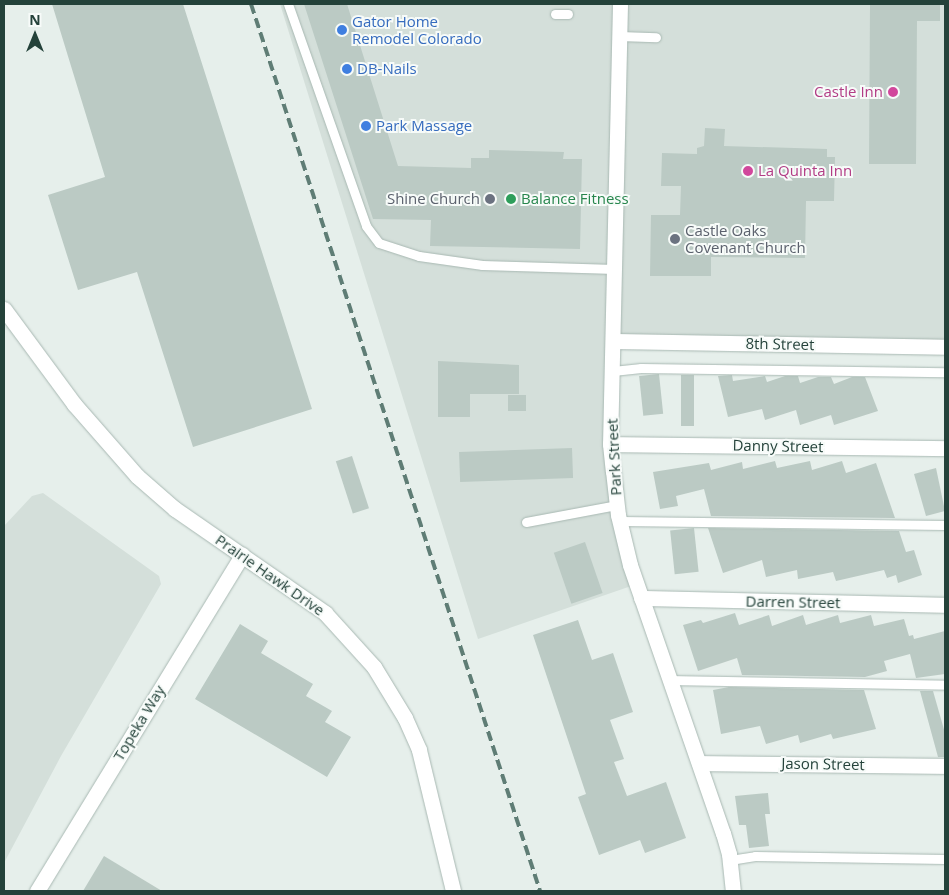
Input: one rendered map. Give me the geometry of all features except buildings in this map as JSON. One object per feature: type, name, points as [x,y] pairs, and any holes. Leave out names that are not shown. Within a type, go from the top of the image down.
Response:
[{"type":"street","name":"Park Street","points":[[620,4],[614,341],[610,444],[617,504],[641,598],[700,763],[730,860],[733,891]]},
{"type":"street","name":"Prairie Hawk Drive","points":[[4,309],[74,404],[119,457],[161,498],[325,612],[360,648],[395,700],[419,750],[453,891]]},
{"type":"street","name":"8th Street","points":[[614,341],[945,347]]},
{"type":"street","name":"Danny Street","points":[[610,444],[945,448]]},
{"type":"street","name":"Topeka Way","points":[[37,891],[242,555]]},
{"type":"street","name":"Darren Street","points":[[641,598],[945,605]]},
{"type":"street","name":"Jason Street","points":[[700,763],[945,766]]},
{"type":"lane","points":[[288,4],[366,226],[379,243],[419,256],[482,265],[615,270]]},
{"type":"lane","points":[[555,14],[568,14]]},
{"type":"lane","points":[[619,36],[656,37]]},
{"type":"lane","points":[[613,371],[641,368],[945,372]]},
{"type":"lane","points":[[526,522],[617,504]]},
{"type":"lane","points":[[620,521],[945,525]]},
{"type":"lane","points":[[671,680],[945,684]]},
{"type":"lane","points":[[730,860],[755,856],[945,859]]},
{"type":"shaded area","points":[[280,4],[945,4],[945,347],[615,341],[610,444],[637,584],[478,639]]},
{"type":"shaded area","points":[[43,493],[159,576],[161,584],[61,756],[4,863],[4,526],[32,496]]},
{"type":"railway","points":[[251,4],[540,891]]},
{"type":"place","name":"Gator Home Remodel Colorado","points":[[342,30]]},
{"type":"place","name":"DB-Nails","points":[[347,69]]},
{"type":"place","name":"Castle Inn","points":[[893,92]]},
{"type":"place","name":"Park Massage","points":[[366,126]]},
{"type":"place","name":"La Quinta Inn","points":[[748,171]]},
{"type":"place","name":"Shine Church","points":[[490,199]]},
{"type":"place","name":"Balance Fitness","points":[[511,199]]},
{"type":"place","name":"Castle Oaks Covenant Church","points":[[675,239]]}]
